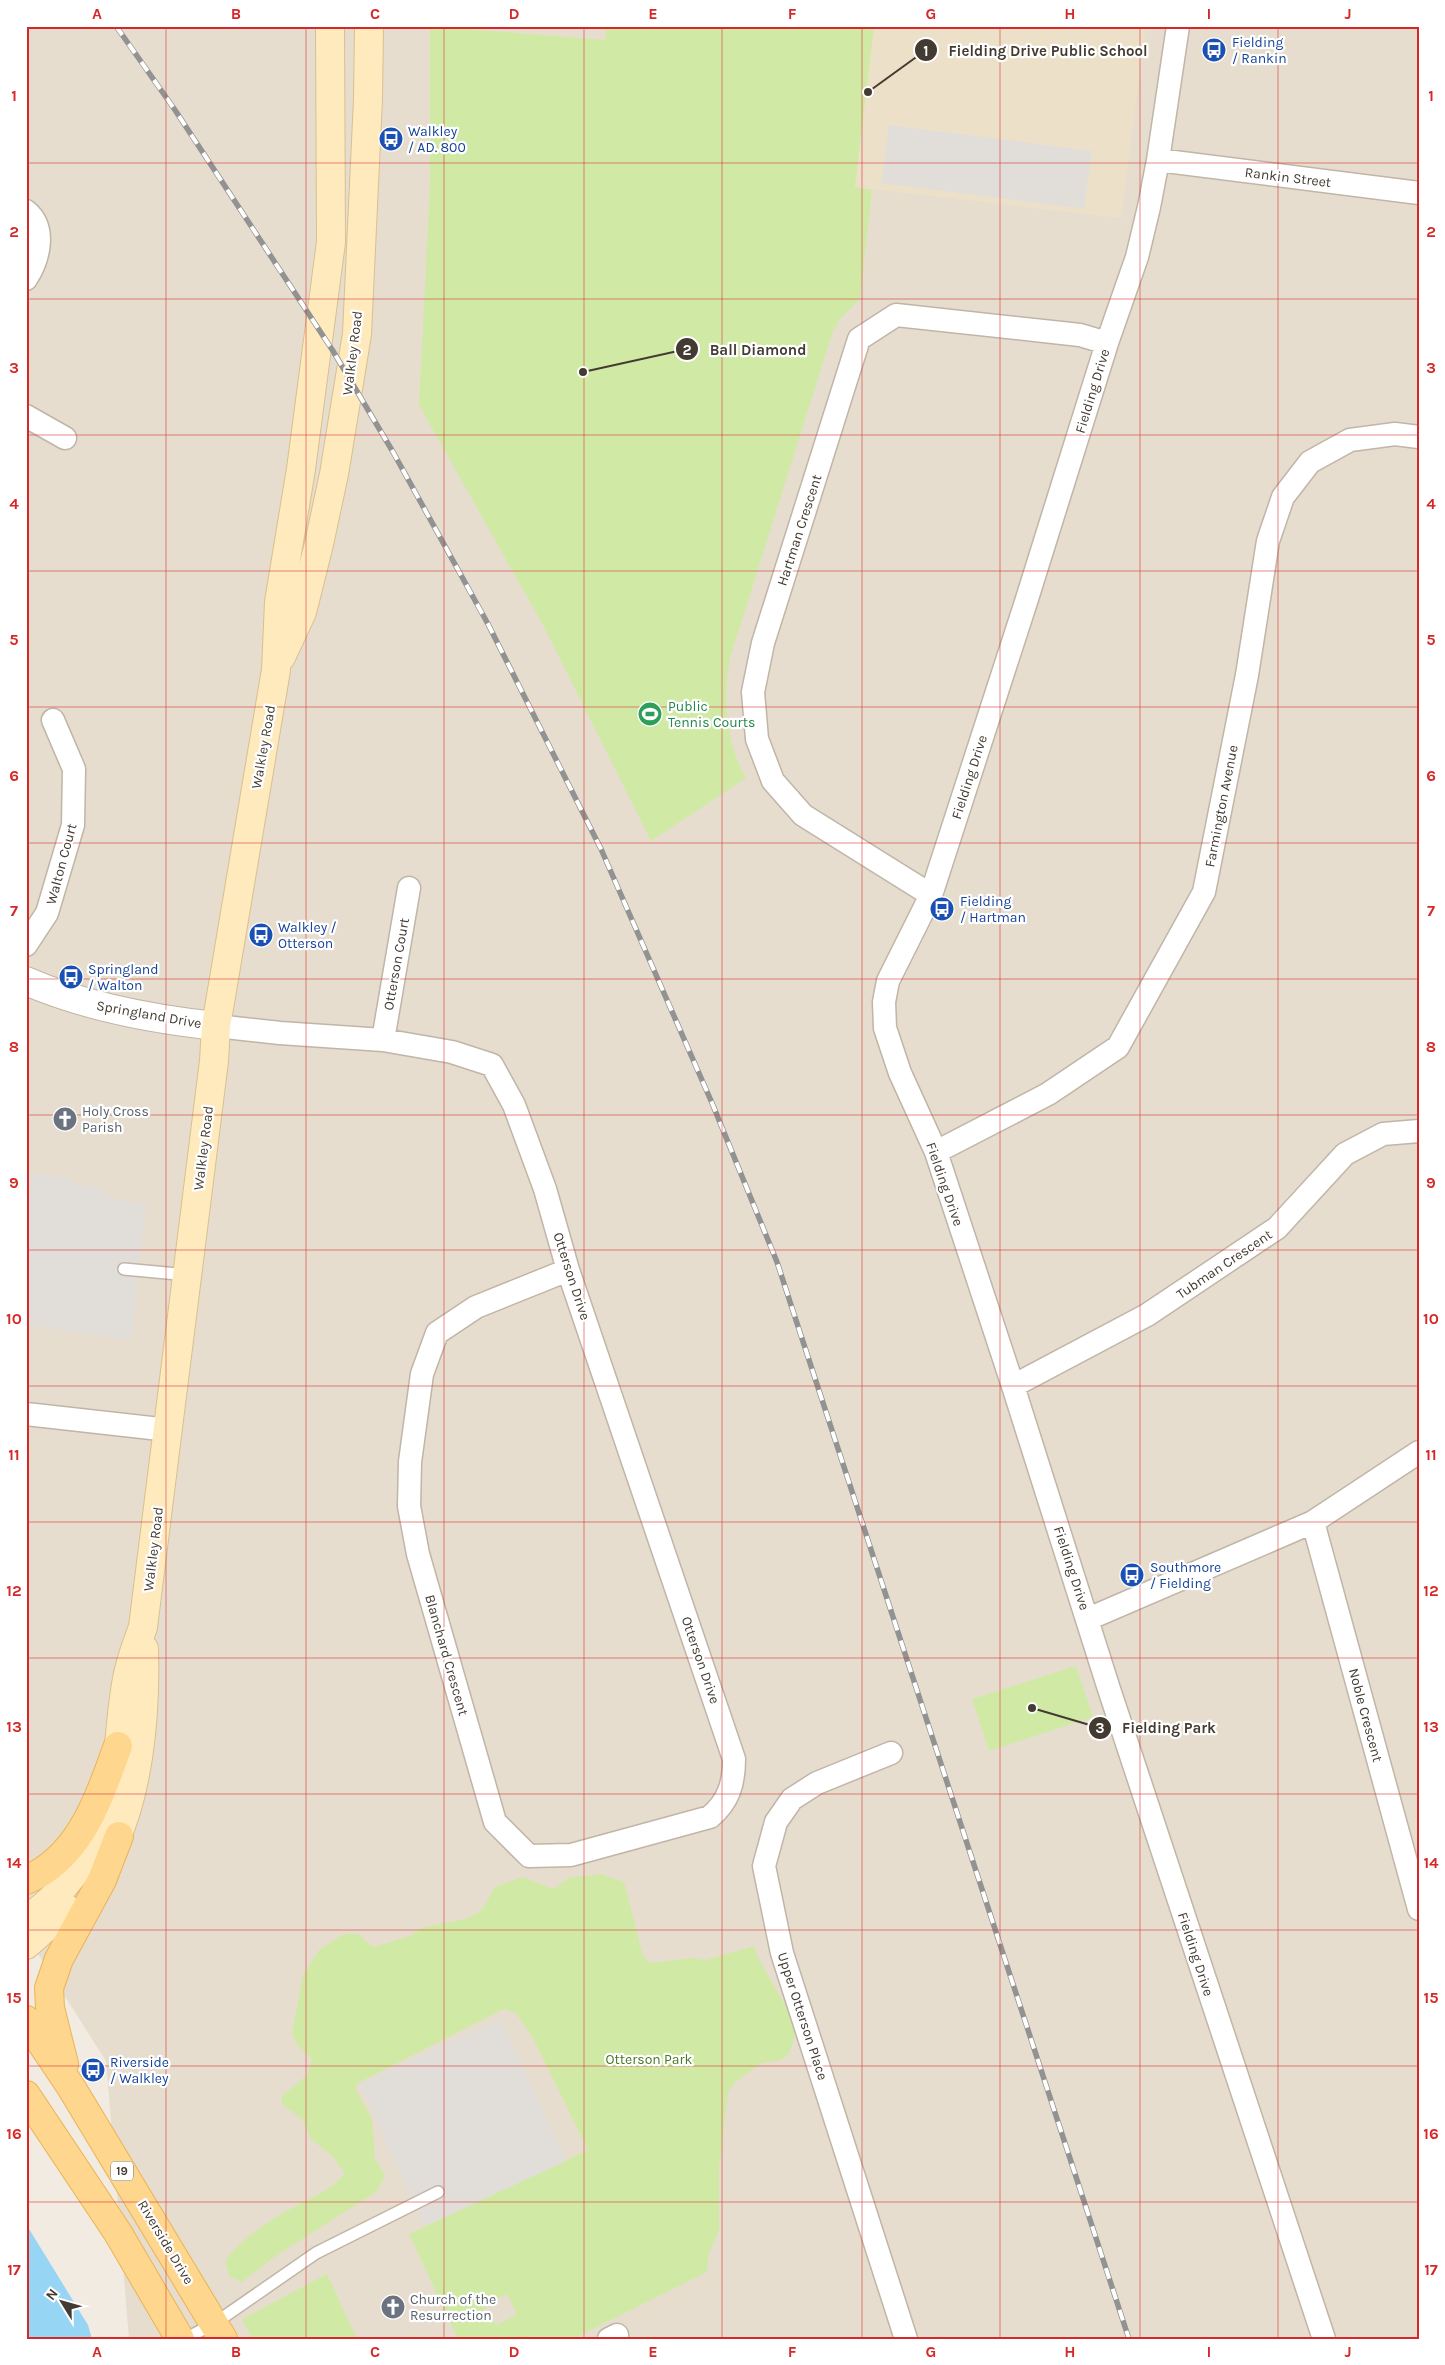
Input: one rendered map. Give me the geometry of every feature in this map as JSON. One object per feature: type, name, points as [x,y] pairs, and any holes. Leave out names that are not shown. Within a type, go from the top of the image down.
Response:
[{"type":"main road","name":"Walkley Road","points":[[26,1945],[59,1917],[83,1892],[102,1866],[119,1836],[135,1775],[145,1688],[143,1627],[188,1276],[214,1061],[216,1026],[276,670],[279,602],[301,469],[330,242],[330,26]]},
{"type":"main road","name":"Walkley Road","points":[[276,670],[302,612],[316,554],[334,474],[357,334],[368,99],[369,26]]},
{"type":"main road","name":"Walkley Road","points":[[26,1920],[65,1885],[90,1849],[106,1813],[116,1775],[127,1678],[143,1627]]},
{"type":"main road","points":[[26,1880],[57,1860],[85,1826],[118,1746]]},
{"type":"main road","points":[[71,2087],[52,2022],[48,1999],[49,1988],[59,1959],[102,1880],[119,1836]]},
{"type":"main road","name":"Riverside Drive","points":[[26,2020],[71,2087],[219,2331]]},
{"type":"main road","points":[[26,2095],[118,2232],[180,2339]]},
{"type":"street","name":"Fielding Drive","points":[[1178,26],[1150,207],[1137,257],[1107,343],[1026,602],[931,895],[888,981],[884,1002],[886,1028],[900,1073],[936,1152],[1013,1386],[1108,1686],[1324,2339]]},
{"type":"street","name":"Rankin Street","points":[[1158,160],[1419,193]]},
{"type":"street","points":[[26,211],[33,217],[41,240],[31,272],[26,279]]},
{"type":"street","name":"Hartman Crescent","points":[[931,895],[803,815],[773,781],[757,739],[753,692],[763,643],[859,339],[896,315],[1080,335],[1107,343]]},
{"type":"street","points":[[26,416],[65,438]]},
{"type":"street","name":"Farmington Avenue","points":[[936,1152],[1048,1094],[1118,1046],[1204,892],[1247,675],[1268,541],[1283,497],[1310,462],[1350,440],[1395,434],[1419,437]]},
{"type":"street","name":"Walton Court","points":[[26,945],[47,914],[73,826],[74,769],[53,720]]},
{"type":"street","name":"Otterson Court","points":[[383,1040],[409,888]]},
{"type":"street","name":"Springland Drive","points":[[26,981],[54,993],[102,1007],[178,1022],[216,1026]]},
{"type":"street","name":"Otterson Drive","points":[[216,1026],[280,1033],[383,1040],[452,1052],[492,1065],[514,1105],[545,1189],[568,1270],[733,1757]]},
{"type":"street","name":"Tubman Crescent","points":[[1013,1386],[1147,1315],[1269,1234],[1277,1228],[1345,1154],[1383,1134],[1419,1131]]},
{"type":"street","name":"Blanchard Crescent","points":[[568,1270],[476,1307],[437,1334],[422,1374],[419,1393],[410,1462],[409,1506],[418,1554],[495,1822],[529,1856],[571,1855],[710,1817],[721,1807],[730,1792],[734,1771],[733,1757]]},
{"type":"street","points":[[27,1418],[169,1430]]},
{"type":"street","points":[[1088,1619],[1313,1522],[1419,1452]]},
{"type":"street","name":"Noble Crescent","points":[[1313,1522],[1419,1909]]},
{"type":"street","name":"Upper Otterson Place","points":[[891,1753],[817,1783],[792,1799],[776,1822],[764,1866],[782,1953],[906,2339]]},
{"type":"lane","points":[[124,1270],[188,1276]]},
{"type":"lane","points":[[185,2339],[219,2331],[316,2253],[438,2192]]},
{"type":"shaded area","points":[[26,26],[1419,26],[1419,2339],[129,2339],[106,2061],[26,1935]]},
{"type":"shaded area","points":[[607,26],[1146,26],[1121,218],[592,157]]},
{"type":"shaded area","points":[[889,125],[1092,151],[1084,209],[881,183]]},
{"type":"shaded area","points":[[26,1173],[63,1177],[77,1184],[104,1190],[111,1199],[146,1204],[131,1340],[26,1325]]},
{"type":"shaded area","points":[[501,2019],[566,2161],[425,2226],[360,2084]]},
{"type":"green space","points":[[430,26],[605,40],[606,26],[874,26],[855,187],[872,190],[860,299],[839,320],[831,337],[730,658],[726,704],[730,735],[739,764],[746,778],[651,841],[543,625],[419,405],[430,185]]},
{"type":"green space","points":[[1076,1666],[1093,1717],[989,1751],[972,1699]]},
{"type":"green space","name":"Otterson Park","points":[[601,1874],[624,1882],[643,1956],[650,1963],[691,1958],[705,1960],[754,1946],[757,1956],[791,2016],[795,2036],[789,2054],[780,2060],[762,2063],[735,2082],[728,2092],[719,2169],[719,2231],[709,2253],[707,2272],[573,2339],[458,2339],[409,2234],[588,2150],[534,2040],[516,2013],[504,2009],[356,2084],[356,2090],[372,2119],[375,2159],[385,2176],[376,2192],[274,2257],[242,2282],[230,2277],[226,2259],[244,2240],[288,2210],[332,2186],[345,2173],[331,2155],[311,2139],[303,2120],[282,2104],[281,2097],[307,2075],[312,2059],[297,2045],[292,2033],[303,1975],[319,1950],[344,1934],[358,1934],[373,1947],[410,1936],[421,1928],[469,1918],[482,1910],[495,1887],[522,1877],[554,1889],[568,1878]],"holes":[[[507,2294],[517,2315],[496,2325],[491,2315],[484,2317],[481,2311],[487,2308],[485,2304]]]},
{"type":"green space","points":[[327,2274],[357,2339],[252,2339],[242,2319]]},
{"type":"water","points":[[26,2224],[88,2325],[92,2339],[26,2339]]},
{"type":"railway","points":[[116,26],[175,110],[333,351],[393,452],[488,624],[601,849],[712,1103],[777,1262],[1129,2339]]},
{"type":"place","name":"Fielding / Rankin","points":[[1214,50]]},
{"type":"place","name":"Fielding Drive Public School","points":[[868,92]]},
{"type":"place","name":"Walkley / AD. 800","points":[[391,139]]},
{"type":"place","name":"Ball Diamond","points":[[583,372]]},
{"type":"place","name":"Public Tennis Courts","points":[[650,714]]},
{"type":"place","name":"Fielding / Hartman","points":[[942,909]]},
{"type":"place","name":"Walkley / Otterson","points":[[261,935]]},
{"type":"place","name":"Springland / Walton","points":[[71,977]]},
{"type":"place","name":"Holy Cross Parish","points":[[65,1119]]},
{"type":"place","name":"Southmore / Fielding","points":[[1132,1575]]},
{"type":"place","name":"Fielding Park","points":[[1032,1708]]},
{"type":"place","name":"Riverside / Walkley","points":[[93,2070]]},
{"type":"place","name":"Church of the Resurrection","points":[[393,2307]]}]
